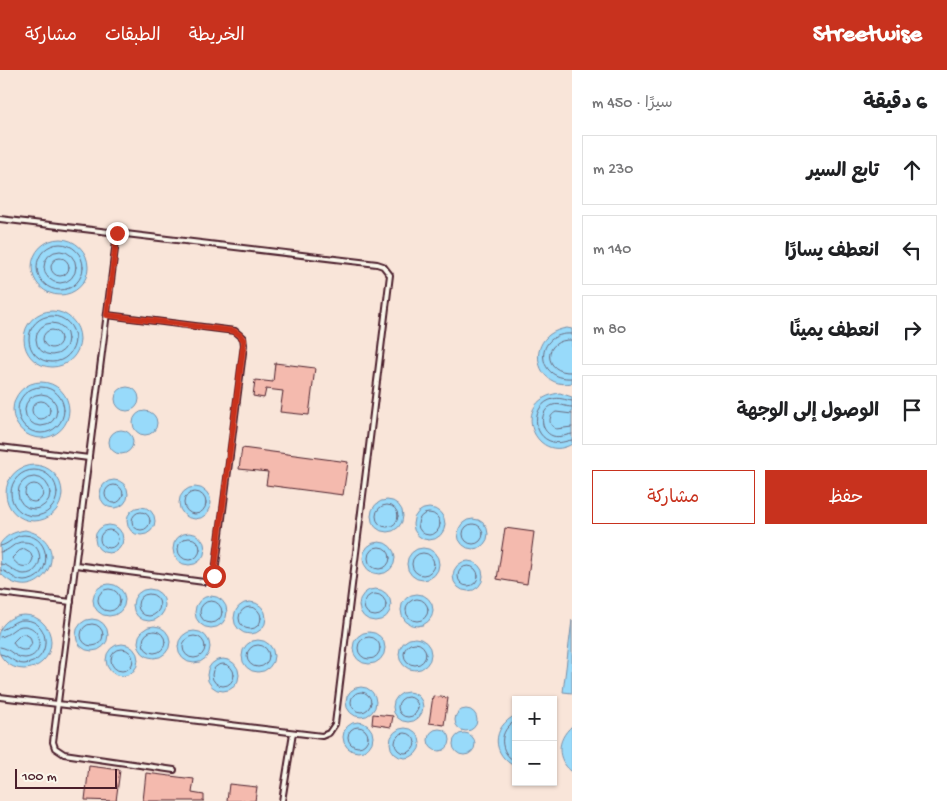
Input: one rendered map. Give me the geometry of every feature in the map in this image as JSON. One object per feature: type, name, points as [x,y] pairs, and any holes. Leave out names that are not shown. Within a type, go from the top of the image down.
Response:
[{"type":"lane","points":[[0,219],[377,264],[383,266],[390,274],[335,724],[332,730],[326,735],[293,733],[0,697]]},
{"type":"lane","points":[[117,233],[54,742],[55,748],[60,753],[174,770]]},
{"type":"lane","points":[[76,565],[204,582],[212,578],[215,573],[243,354],[244,345],[242,338],[234,331],[107,315]]},
{"type":"lane","points":[[0,447],[89,458]]},
{"type":"lane","points":[[0,593],[71,602]]},
{"type":"lane","points":[[282,801],[293,733]]},
{"type":"water","points":[[60,239],[80,247],[88,267],[80,287],[60,295],[40,287],[32,267],[40,247]]},
{"type":"water","points":[[52,311],[63,313],[72,319],[78,328],[80,339],[78,350],[72,359],[63,365],[52,367],[41,365],[32,359],[26,350],[24,339],[26,328],[32,319],[41,313]]},
{"type":"water","points":[[567,328],[572,329],[572,383],[559,383],[549,379],[542,371],[539,361],[539,350],[544,340],[553,332]]},
{"type":"water","points":[[41,382],[61,390],[69,410],[61,430],[41,438],[21,430],[13,410],[21,390]]},
{"type":"water","points":[[127,387],[136,390],[139,399],[136,408],[127,411],[118,408],[115,399],[118,390]]},
{"type":"water","points":[[560,393],[572,397],[572,444],[559,448],[547,446],[538,439],[533,429],[531,418],[535,407],[544,398]]},
{"type":"water","points":[[145,411],[154,414],[157,423],[154,432],[145,435],[136,432],[133,423],[136,414]]},
{"type":"water","points":[[121,430],[130,433],[133,442],[130,451],[121,454],[112,451],[109,442],[112,433]]},
{"type":"water","points":[[34,465],[45,467],[54,473],[60,482],[62,493],[60,504],[54,513],[45,519],[34,521],[23,519],[14,513],[8,504],[6,493],[8,482],[14,473],[23,467]]},
{"type":"water","points":[[114,480],[124,484],[128,494],[124,504],[114,508],[104,504],[100,494],[104,484]]},
{"type":"water","points":[[195,487],[201,488],[206,492],[210,497],[210,509],[206,514],[201,518],[195,519],[189,518],[184,514],[180,509],[179,503],[180,497],[184,492],[189,488]]},
{"type":"water","points":[[387,500],[393,501],[398,505],[402,510],[402,522],[398,527],[393,531],[387,532],[381,531],[376,527],[372,522],[371,516],[372,510],[376,505],[381,501]]},
{"type":"water","points":[[141,507],[151,511],[155,521],[151,531],[141,535],[131,531],[127,521],[131,511]]},
{"type":"water","points":[[429,508],[435,509],[440,513],[444,518],[444,530],[440,535],[435,539],[429,540],[423,539],[418,535],[414,530],[413,524],[414,518],[418,513],[423,509]]},
{"type":"water","points":[[473,519],[484,523],[488,534],[484,545],[473,549],[462,545],[458,534],[462,523]]},
{"type":"water","points":[[109,525],[119,529],[123,539],[119,549],[109,553],[99,549],[95,539],[99,529]]},
{"type":"water","points":[[25,530],[41,537],[49,547],[51,559],[48,571],[40,580],[28,585],[15,584],[1,574],[0,544],[11,534]]},
{"type":"water","points":[[189,533],[195,534],[200,538],[204,543],[204,555],[200,560],[195,564],[189,565],[183,564],[178,560],[174,555],[173,549],[174,543],[178,538],[183,534]]},
{"type":"water","points":[[379,542],[385,543],[390,547],[394,552],[394,564],[390,569],[385,573],[379,574],[373,573],[368,569],[364,564],[363,558],[364,552],[368,547],[373,543]]},
{"type":"water","points":[[423,548],[429,549],[434,553],[438,558],[438,570],[434,575],[429,579],[423,580],[417,579],[412,575],[408,570],[407,564],[408,558],[412,553],[417,549]]},
{"type":"water","points":[[468,561],[479,565],[483,576],[479,587],[468,591],[457,587],[453,576],[457,565]]},
{"type":"water","points":[[109,584],[115,585],[120,589],[124,594],[124,606],[120,611],[115,615],[109,616],[103,615],[98,611],[94,606],[93,600],[94,594],[98,589],[103,585]]},
{"type":"water","points":[[149,589],[155,590],[160,594],[164,599],[164,611],[160,616],[155,620],[149,621],[143,620],[138,616],[134,611],[133,605],[134,599],[138,594],[143,590]]},
{"type":"water","points":[[375,589],[381,590],[386,594],[390,599],[390,611],[386,616],[381,620],[375,621],[369,620],[364,616],[360,611],[359,605],[360,599],[364,594],[369,590]]},
{"type":"water","points":[[417,594],[423,595],[428,599],[432,604],[432,616],[428,621],[423,625],[417,626],[411,625],[406,621],[402,616],[401,610],[402,604],[406,599],[411,595]]},
{"type":"water","points":[[211,596],[217,597],[222,601],[226,606],[226,618],[222,623],[217,627],[211,628],[205,627],[200,623],[196,618],[195,612],[196,606],[200,601],[205,597]]},
{"type":"water","points":[[250,602],[256,603],[261,607],[265,612],[265,624],[261,629],[256,633],[250,634],[244,633],[239,629],[235,624],[234,618],[235,612],[239,607],[244,603]]},
{"type":"water","points":[[24,615],[34,617],[43,623],[49,632],[51,642],[49,652],[43,661],[34,667],[24,669],[14,667],[5,661],[-1,652],[-3,642],[-1,632],[5,623],[14,617]]},
{"type":"water","points":[[92,619],[98,620],[103,624],[107,629],[107,641],[103,646],[98,650],[92,651],[86,650],[81,646],[77,641],[76,635],[77,629],[81,624],[86,620]]},
{"type":"water","points":[[572,620],[572,693],[563,692]]},
{"type":"water","points":[[154,626],[160,627],[165,631],[169,636],[169,648],[165,653],[160,657],[154,658],[148,657],[143,653],[139,648],[138,642],[139,636],[143,631],[148,627]]},
{"type":"water","points":[[194,631],[200,632],[205,636],[209,641],[209,653],[205,658],[200,662],[194,663],[188,662],[183,658],[179,653],[178,647],[179,641],[183,636],[188,632]]},
{"type":"water","points":[[369,632],[375,633],[380,637],[384,642],[384,654],[380,659],[375,663],[369,664],[363,663],[358,659],[354,654],[353,648],[354,642],[358,637],[363,633]]},
{"type":"water","points":[[415,638],[421,639],[426,643],[430,648],[430,660],[426,665],[421,669],[415,670],[409,669],[404,665],[400,660],[399,654],[400,648],[404,643],[409,639]]},
{"type":"water","points":[[258,640],[264,641],[269,645],[273,650],[273,662],[269,667],[264,671],[258,672],[252,671],[247,667],[243,662],[242,656],[243,650],[247,645],[252,641]]},
{"type":"water","points":[[122,644],[128,645],[133,649],[137,654],[137,666],[133,671],[128,675],[122,676],[116,675],[111,671],[107,666],[106,660],[107,654],[111,649],[116,645]]},
{"type":"water","points":[[223,659],[229,660],[234,664],[238,669],[238,681],[234,686],[229,690],[223,691],[217,690],[212,686],[208,681],[207,675],[208,669],[212,664],[217,660]]},
{"type":"water","points":[[361,687],[372,691],[376,702],[372,713],[361,717],[350,713],[346,702],[350,691]]},
{"type":"water","points":[[408,692],[419,696],[423,707],[419,718],[408,722],[397,718],[393,707],[397,696]]},
{"type":"water","points":[[466,709],[474,712],[477,720],[474,728],[466,731],[458,728],[455,720],[458,712]]},
{"type":"water","points":[[512,718],[512,764],[502,756],[497,741],[502,726]]},
{"type":"water","points":[[358,722],[369,726],[373,737],[369,748],[358,752],[347,748],[343,737],[347,726]]},
{"type":"water","points":[[572,726],[572,772],[563,761],[560,749],[563,737]]},
{"type":"water","points":[[405,728],[416,732],[420,743],[416,754],[405,758],[394,754],[390,743],[394,732]]},
{"type":"water","points":[[439,729],[447,732],[450,740],[447,748],[439,751],[431,748],[428,740],[431,732]]},
{"type":"water","points":[[464,733],[472,736],[475,744],[472,752],[464,755],[456,752],[453,744],[456,736]]},
{"type":"building","points":[[275,363],[315,368],[309,415],[280,412],[283,391],[266,389],[264,398],[253,396],[255,380],[273,382]]},
{"type":"building","points":[[242,448],[348,462],[343,495],[266,485],[268,472],[239,469]]},
{"type":"building","points":[[505,528],[534,532],[527,584],[497,579]]},
{"type":"building","points":[[433,696],[448,698],[444,725],[429,723]]},
{"type":"building","points":[[373,714],[393,716],[391,727],[372,724]]},
{"type":"building","points":[[89,766],[120,770],[116,801],[85,800]]},
{"type":"building","points":[[146,773],[194,779],[192,793],[204,795],[204,801],[143,801]]},
{"type":"building","points":[[229,784],[257,787],[255,801],[227,801]]},
{"type":"route","points":[[117,233],[107,315],[234,331],[238,332],[244,341],[214,576]]}]
